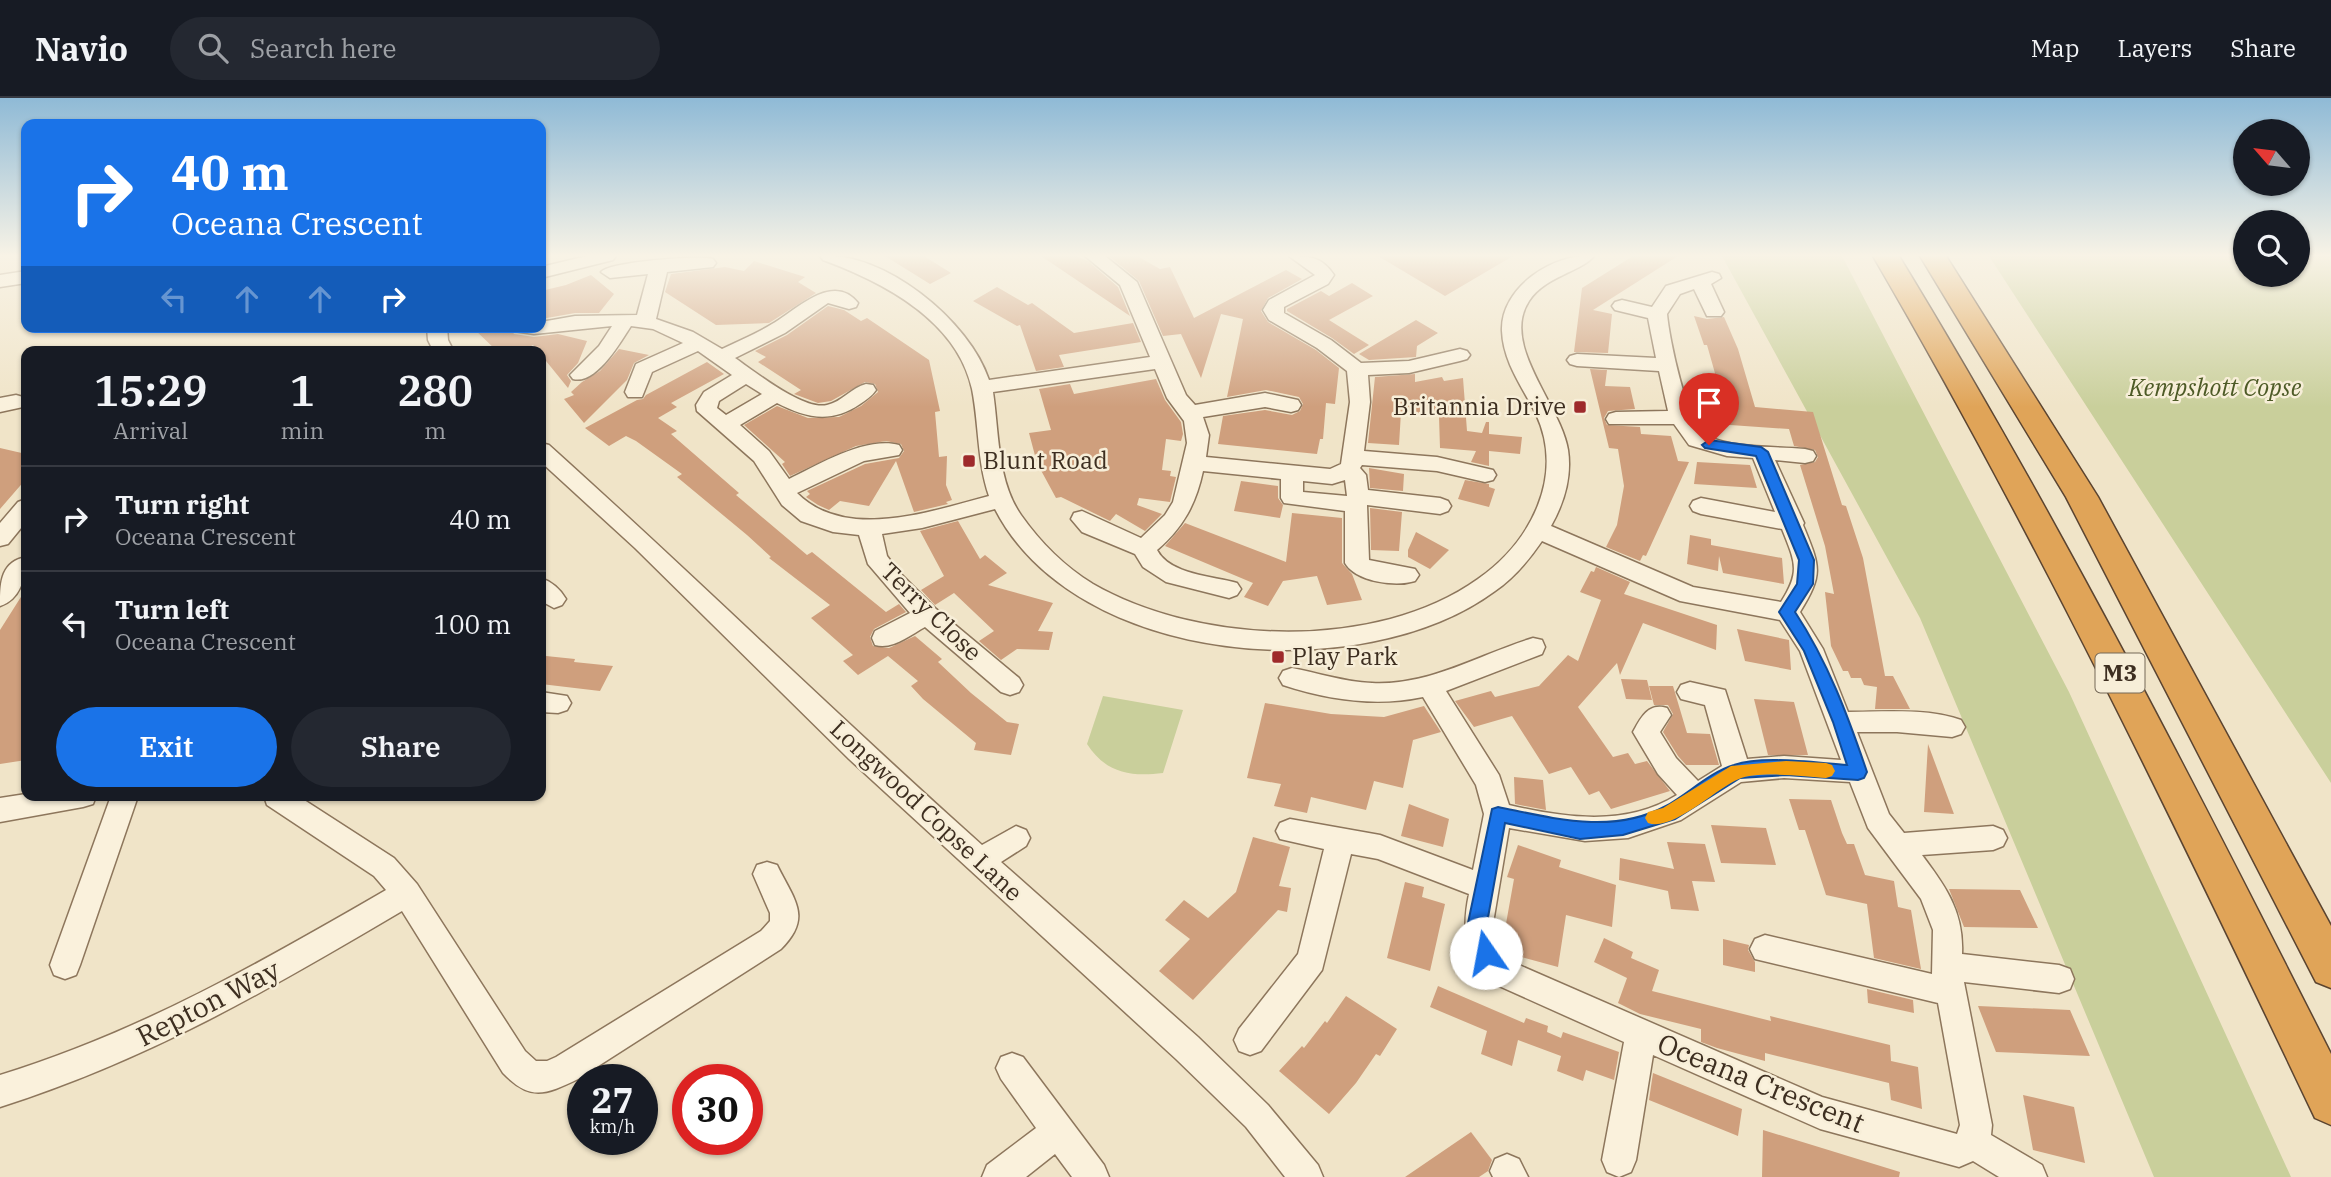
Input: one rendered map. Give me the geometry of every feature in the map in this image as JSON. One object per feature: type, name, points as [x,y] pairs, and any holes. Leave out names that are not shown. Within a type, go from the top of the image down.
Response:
[{"type":"highway","name":"M3","points":[[1917,306],[1945,353],[2126,684],[2331,1102]]},
{"type":"highway","name":"M3","points":[[1964,306],[2082,497],[2331,968]]},
{"type":"street","points":[[645,322],[649,306]]},
{"type":"street","points":[[720,357],[778,329],[811,306]]},
{"type":"street","points":[[920,306],[955,333],[972,356],[982,387],[990,463],[1001,500],[1013,522],[1041,555],[1100,597],[1143,617],[1204,634],[1263,640],[1345,637],[1395,627],[1432,615],[1476,594],[1512,565],[1547,515],[1556,486],[1556,441],[1512,344],[1510,323],[1516,306]]},
{"type":"street","points":[[1138,306],[1177,398],[1192,412],[1199,430],[1181,514],[1166,531],[1144,548]]},
{"type":"street","points":[[1275,306],[1273,310],[1276,316],[1324,344],[1357,369],[1409,367],[1460,355]]},
{"type":"street","points":[[1624,306],[1657,314]]},
{"type":"street","points":[[1662,306],[1657,314],[1680,417],[1697,440],[1727,449],[1805,456]]},
{"type":"street","points":[[1713,306],[1714,312]]},
{"type":"street","points":[[546,327],[594,322],[645,322],[699,343],[776,394],[817,412],[826,412],[866,390]]},
{"type":"street","points":[[580,375],[606,350],[624,322]]},
{"type":"street","points":[[1262,335],[1286,322]]},
{"type":"street","points":[[635,392],[643,368],[699,343]]},
{"type":"street","points":[[1577,360],[1667,365]]},
{"type":"street","points":[[982,387],[1160,362]]},
{"type":"street","points":[[1357,369],[1360,402],[1350,464],[1355,475],[1357,500],[1357,563],[1366,569],[1407,575]]},
{"type":"street","points":[[746,375],[711,397],[706,405],[707,411],[767,461],[791,501],[807,515],[838,526],[869,528],[1001,500]]},
{"type":"street","points":[[725,424],[776,394]]},
{"type":"street","points":[[1192,412],[1265,400],[1291,405]]},
{"type":"street","points":[[1616,419],[1680,417]]},
{"type":"street","points":[[785,490],[859,455],[891,450]]},
{"type":"street","points":[[1761,452],[1807,560],[1805,584],[1787,612]]},
{"type":"street","name":"Longwood Copse Lane","points":[[546,455],[643,542],[858,751],[1257,1115],[1306,1177]]},
{"type":"street","points":[[1194,463],[1332,477],[1350,464],[1437,464],[1485,475]]},
{"type":"street","points":[[1292,474],[1292,498],[1440,506]]},
{"type":"street","points":[[1701,507],[1793,523]]},
{"type":"street","points":[[0,538],[21,513]]},
{"type":"street","points":[[1082,519],[1090,526],[1144,548],[1151,561],[1174,576],[1229,589]]},
{"type":"street","name":"Terry Close","points":[[869,528],[876,558],[927,615],[1010,685]]},
{"type":"street","points":[[1538,530],[1688,595],[1787,612]]},
{"type":"street","points":[[0,597],[16,566]]},
{"type":"street","points":[[1787,612],[1811,649],[1842,722],[1858,772],[1878,820],[1933,892],[1948,930],[1948,979],[1976,1125],[1973,1143],[2030,1177]]},
{"type":"street","points":[[884,638],[927,615]]},
{"type":"street","points":[[1292,678],[1380,694],[1430,685],[1472,673],[1533,647]]},
{"type":"street","name":"Oceana Crescent","points":[[1430,685],[1489,783],[1498,814],[1478,923],[1486,953],[1501,972],[1820,1113],[1959,1151],[1973,1143]]},
{"type":"street","points":[[1690,692],[1716,697],[1737,771]]},
{"type":"street","points":[[1658,715],[1646,732],[1667,766],[1696,797]]},
{"type":"street","points":[[1842,722],[1897,722],[1952,727]]},
{"type":"street","points":[[1498,814],[1580,831],[1623,827],[1668,813],[1737,771],[1786,768],[1858,772]]},
{"type":"street","points":[[0,810],[51,801]]},
{"type":"street","points":[[65,965],[123,801]]},
{"type":"street","points":[[283,801],[384,867],[407,893],[514,1062],[529,1077],[549,1077],[771,940],[784,927],[785,913],[767,874]]},
{"type":"street","points":[[1290,831],[1380,847],[1425,862],[1486,888]]},
{"type":"street","points":[[980,862],[1016,838]]},
{"type":"street","points":[[1899,845],[1993,838]]},
{"type":"street","points":[[1250,1040],[1311,960],[1340,840]]},
{"type":"street","name":"Repton Way","points":[[0,1091],[53,1076],[222,1001],[407,893]]},
{"type":"street","points":[[1765,948],[1948,979],[2059,979]]},
{"type":"street","points":[[1619,1160],[1641,1035]]},
{"type":"street","points":[[1012,1068],[1092,1177]]},
{"type":"street","points":[[999,1177],[1059,1131]]},
{"type":"green space","points":[[1750,306],[1868,306],[2069,692],[2291,1177],[2154,1177],[1920,618]]},
{"type":"green space","name":"Kempshott Copse","points":[[2022,306],[2331,306],[2331,783]]},
{"type":"green space","points":[[1103,696],[1183,710],[1163,773],[1120,771],[1094,754],[1087,744]]},
{"type":"building","points":[[546,306],[604,306],[599,313],[575,313],[546,318]]},
{"type":"building","points":[[687,306],[795,306],[769,323],[716,325]]},
{"type":"building","points":[[829,306],[844,310],[861,321],[867,318],[929,360],[940,411],[935,412],[939,457],[947,456],[946,485],[952,500],[946,502],[948,504],[914,512],[896,461],[869,506],[840,501],[829,510],[806,497],[810,494],[807,491],[865,464],[899,458],[904,451],[901,444],[886,441],[856,446],[790,476],[782,464],[785,462],[744,425],[777,406],[808,418],[839,417],[861,406],[878,392],[875,384],[865,382],[831,401],[818,403],[794,394],[801,390],[758,362],[766,357],[755,351],[787,335]]},
{"type":"building","points":[[982,306],[1037,306],[1074,333],[1133,323],[1141,342],[1059,355],[1064,367],[1036,371],[1020,325],[1017,326]]},
{"type":"building","points":[[1116,306],[1126,306],[1130,316]]},
{"type":"building","points":[[1150,306],[1189,306],[1194,318],[1216,306],[1264,306],[1261,311],[1268,322],[1316,350],[1339,368],[1335,404],[1326,403],[1323,439],[1320,439],[1317,454],[1218,444],[1223,416],[1265,410],[1292,415],[1300,411],[1303,404],[1299,397],[1266,390],[1227,397],[1243,319],[1221,314],[1201,378],[1181,334],[1163,336]]},
{"type":"building","points":[[1292,306],[1354,306],[1329,320],[1369,345],[1354,354],[1287,309]]},
{"type":"building","points":[[1580,306],[1599,306],[1593,310],[1612,314],[1608,353],[1574,352]]},
{"type":"building","points":[[1694,316],[1707,319],[1724,317],[1738,349],[1755,407],[1813,412],[1842,505],[1846,506],[1863,558],[1885,676],[1893,676],[1910,709],[1875,709],[1877,687],[1864,685],[1861,678],[1851,678],[1848,671],[1843,671],[1831,646],[1825,592],[1834,594],[1825,546],[1800,465],[1815,462],[1818,457],[1815,450],[1794,446],[1789,429],[1702,423],[1697,403],[1724,405],[1707,345],[1704,345]]},
{"type":"building","points":[[1416,320],[1438,333],[1417,346],[1416,357],[1369,360],[1359,354]]},
{"type":"building","points":[[478,333],[513,333],[534,337],[558,334],[587,341],[578,363],[567,375],[571,381],[568,388],[546,361],[546,346],[492,346]]},
{"type":"building","points":[[619,349],[649,355],[634,363],[627,380],[584,423],[564,399],[574,395],[571,392],[600,371]]},
{"type":"building","points":[[707,362],[724,374],[671,403],[677,407],[658,418],[677,431],[671,434],[739,493],[736,495],[807,555],[812,552],[886,612],[899,604],[906,612],[874,629],[870,637],[873,646],[889,648],[915,636],[942,659],[938,662],[971,693],[1007,722],[1019,724],[1011,755],[974,750],[976,743],[923,699],[911,686],[918,681],[888,656],[858,675],[843,661],[853,655],[811,618],[830,605],[769,558],[771,557],[747,535],[677,477],[682,474],[626,436],[609,446],[585,428]]},
{"type":"building","points":[[1590,369],[1607,370],[1605,386],[1630,387],[1635,409],[1608,411],[1604,418],[1607,425],[1640,427],[1641,434],[1671,436],[1678,461],[1689,462],[1646,556],[1643,555],[1640,561],[1606,547],[1617,525],[1624,486],[1618,449],[1609,448]]},
{"type":"building","points":[[1415,374],[1415,382],[1442,377],[1444,381],[1463,378],[1467,431],[1482,433],[1486,422],[1489,422],[1489,434],[1522,437],[1520,454],[1489,451],[1489,466],[1471,462],[1476,451],[1440,448],[1439,416],[1401,412],[1399,445],[1368,443],[1375,377]]},
{"type":"building","points":[[1156,379],[1165,400],[1181,422],[1183,434],[1181,441],[1166,439],[1162,470],[1171,471],[1170,476],[1176,477],[1170,502],[1139,498],[1137,505],[1162,514],[1145,531],[1116,514],[1110,521],[1061,497],[1056,498],[1037,463],[1029,433],[1051,430],[1039,389],[1070,384],[1074,394]]},
{"type":"building","points":[[0,448],[21,453],[21,485],[0,509]]},
{"type":"building","points":[[1697,462],[1750,465],[1757,488],[1694,484]]},
{"type":"building","points":[[1369,468],[1404,474],[1403,491],[1370,488]]},
{"type":"building","points":[[1465,480],[1489,484],[1489,487],[1495,489],[1489,507],[1458,499]]},
{"type":"building","points":[[1241,481],[1278,486],[1278,498],[1283,505],[1280,518],[1234,511]]},
{"type":"building","points":[[1370,508],[1402,512],[1399,551],[1371,550]]},
{"type":"building","points":[[1292,513],[1342,518],[1342,563],[1352,574],[1362,600],[1327,605],[1317,576],[1283,581],[1268,606],[1244,597],[1253,583],[1165,546],[1185,523],[1286,562]]},
{"type":"building","points":[[958,521],[980,559],[985,555],[1007,573],[988,585],[1053,603],[1038,631],[1053,632],[1049,650],[1017,649],[1001,660],[979,641],[994,631],[954,593],[935,605],[921,590],[944,576],[920,531]]},
{"type":"building","points":[[1416,532],[1449,550],[1430,569],[1408,557],[1408,550]]},
{"type":"building","points":[[1690,535],[1711,539],[1711,545],[1782,558],[1784,584],[1723,573],[1719,556],[1718,571],[1687,564]]},
{"type":"building","points":[[1596,567],[1630,582],[1624,594],[1717,625],[1716,650],[1643,623],[1620,675],[1617,663],[1578,707],[1613,757],[1628,753],[1635,764],[1647,761],[1670,791],[1611,809],[1599,791],[1589,795],[1571,767],[1549,774],[1512,716],[1474,727],[1455,701],[1491,691],[1495,697],[1539,686],[1568,655],[1578,661],[1601,600],[1580,592]]},
{"type":"building","points":[[21,597],[21,761],[0,764],[0,630]]},
{"type":"building","points":[[1737,629],[1789,640],[1791,670],[1745,661]]},
{"type":"building","points":[[546,656],[613,666],[600,691],[546,685]]},
{"type":"building","points":[[1621,679],[1647,680],[1652,700],[1626,699]]},
{"type":"building","points":[[1649,686],[1673,686],[1687,733],[1710,734],[1719,765],[1686,765],[1678,756],[1663,732],[1673,714],[1668,705],[1654,705]]},
{"type":"building","points":[[1754,699],[1794,702],[1808,755],[1768,755]]},
{"type":"building","points":[[1265,703],[1331,714],[1384,717],[1424,706],[1441,732],[1413,740],[1403,788],[1374,781],[1366,810],[1311,797],[1307,813],[1274,806],[1281,784],[1247,778]]},
{"type":"building","points":[[1928,744],[1954,814],[1924,812]]},
{"type":"building","points":[[1514,777],[1543,780],[1546,810],[1515,804]]},
{"type":"building","points":[[1789,799],[1831,800],[1842,833],[1847,844],[1854,844],[1865,875],[1894,881],[1898,907],[1911,910],[1921,969],[1874,958],[1867,904],[1826,895],[1805,830],[1799,830]]},
{"type":"building","points":[[1409,804],[1449,819],[1443,847],[1401,836]]},
{"type":"building","points":[[1711,825],[1766,828],[1776,865],[1721,863]]},
{"type":"building","points":[[1253,837],[1290,847],[1279,886],[1291,888],[1287,912],[1278,910],[1193,1000],[1159,971],[1190,939],[1165,920],[1184,900],[1208,918],[1236,892]]},
{"type":"building","points":[[1667,842],[1705,844],[1715,882],[1692,881],[1699,911],[1671,909],[1668,891],[1619,880],[1620,858],[1674,869]]},
{"type":"building","points":[[1518,845],[1561,860],[1559,867],[1616,885],[1612,927],[1566,915],[1558,967],[1507,953],[1502,946],[1514,879],[1507,877]]},
{"type":"building","points":[[1405,882],[1424,887],[1422,897],[1445,904],[1430,971],[1387,958]]},
{"type":"building","points":[[1949,889],[2020,890],[2038,928],[1964,927]]},
{"type":"building","points":[[1604,938],[1633,952],[1631,958],[1659,970],[1652,991],[1771,1021],[1770,1016],[1890,1045],[1891,1061],[1918,1067],[1922,1109],[1891,1100],[1889,1083],[1765,1053],[1765,1061],[1717,1048],[1701,1042],[1701,1029],[1640,1014],[1618,1003],[1627,978],[1594,962]]},
{"type":"building","points":[[1723,939],[1749,945],[1748,950],[1755,962],[1755,972],[1723,965]]},
{"type":"building","points":[[1438,986],[1524,1023],[1526,1018],[1548,1026],[1547,1032],[1561,1038],[1563,1032],[1619,1052],[1614,1080],[1586,1070],[1583,1081],[1557,1071],[1561,1056],[1518,1040],[1512,1066],[1481,1054],[1487,1031],[1430,1007]]},
{"type":"building","points":[[1867,989],[1913,1000],[1914,1013],[1868,1003]]},
{"type":"building","points":[[1346,996],[1397,1029],[1380,1056],[1376,1054],[1356,1083],[1329,1114],[1279,1071],[1302,1046],[1304,1048],[1325,1021],[1327,1023]]},
{"type":"building","points":[[1978,1006],[2070,1010],[2090,1056],[1996,1052]]},
{"type":"building","points":[[1653,1073],[1742,1109],[1738,1136],[1649,1100]]},
{"type":"building","points":[[2023,1095],[2074,1107],[2085,1163],[2033,1150]]},
{"type":"building","points":[[1763,1130],[1900,1172],[1899,1177],[1762,1177]]},
{"type":"building","points":[[1471,1132],[1492,1160],[1488,1171],[1479,1177],[1405,1177]]},
{"type":"slow traffic","points":[[1654,818],[1668,813],[1737,771],[1786,768],[1826,771]]},
{"type":"place","name":"Britannia Drive","points":[[1580,407]]},
{"type":"place","name":"Blunt Road","points":[[969,461]]},
{"type":"place","name":"Play Park","points":[[1278,657]]},
{"type":"route","points":[[1486,953],[1478,923],[1498,814],[1580,831],[1623,827],[1668,813],[1737,771],[1786,768],[1858,772],[1842,722],[1811,649],[1787,612],[1805,584],[1807,560],[1761,452],[1709,445]]}]
